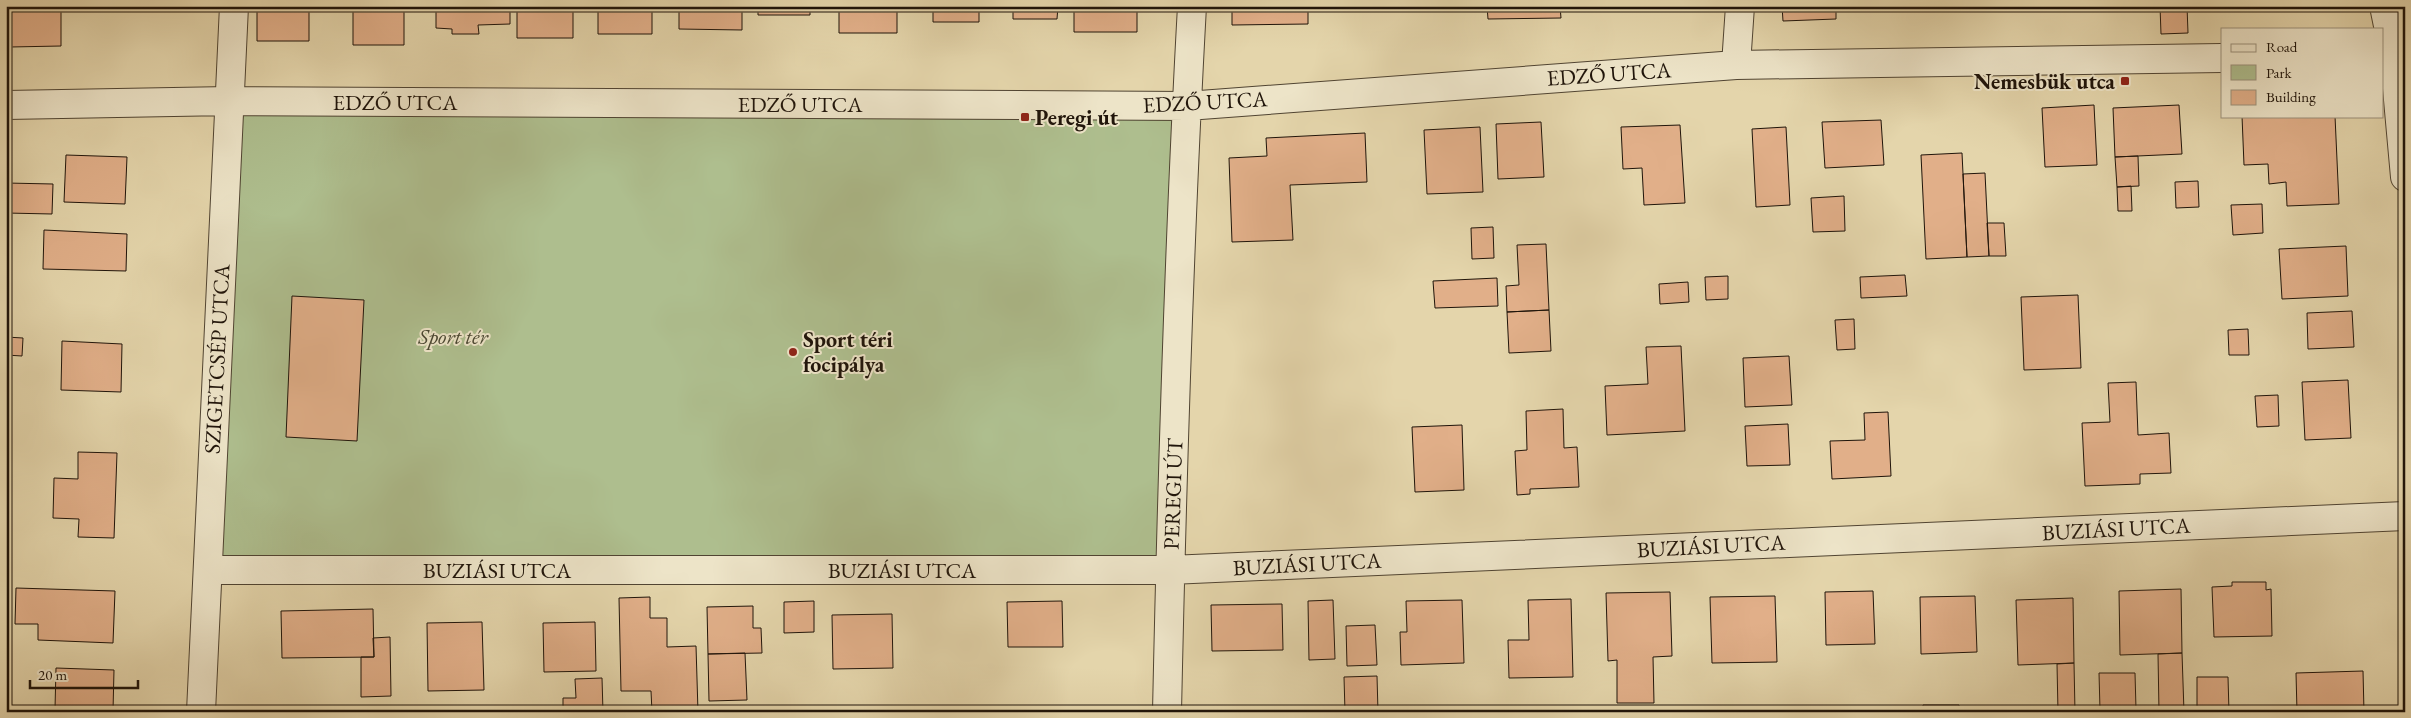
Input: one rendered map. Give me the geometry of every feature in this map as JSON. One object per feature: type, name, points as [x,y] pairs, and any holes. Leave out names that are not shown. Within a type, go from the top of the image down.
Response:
[{"type":"street","name":"SZIGETCSÉP UTCA","points":[[201,712],[234,6]]},
{"type":"street","name":"PEREGI ÚT","points":[[1167,712],[1170,570],[1192,6]]},
{"type":"street","points":[[1736,65],[1740,6]]},
{"type":"street","points":[[2384,6],[2388,56],[2405,177]]},
{"type":"street","name":"EDZŐ UTCA","points":[[6,105],[229,101],[1187,106],[1736,65],[2221,58]]},
{"type":"street","name":"BUZIÁSI UTCA","points":[[208,570],[1170,570],[2405,516]]},
{"type":"green space","name":"Sport tér","points":[[229,101],[1187,106],[1170,570],[208,570]]},
{"type":"building","points":[[9,6],[61,6],[61,46],[10,47]]},
{"type":"building","points":[[257,6],[309,6],[309,41],[257,41]]},
{"type":"building","points":[[353,6],[404,6],[404,45],[353,45]]},
{"type":"building","points":[[436,6],[510,6],[510,24],[478,25],[479,34],[452,34],[452,29],[436,28]]},
{"type":"building","points":[[517,6],[573,6],[573,38],[517,38]]},
{"type":"building","points":[[598,6],[652,6],[652,34],[598,34]]},
{"type":"building","points":[[679,6],[742,6],[742,30],[679,29]]},
{"type":"building","points":[[758,6],[810,6],[810,15],[758,15]]},
{"type":"building","points":[[839,6],[897,6],[897,33],[839,33]]},
{"type":"building","points":[[933,6],[979,6],[979,22],[933,22]]},
{"type":"building","points":[[1013,6],[1058,6],[1057,19],[1013,19]]},
{"type":"building","points":[[1074,6],[1137,6],[1137,32],[1074,32]]},
{"type":"building","points":[[1232,6],[1308,6],[1308,24],[1232,25]]},
{"type":"building","points":[[1487,6],[1560,6],[1561,18],[1488,19]]},
{"type":"building","points":[[1782,6],[1836,6],[1836,19],[1783,21]]},
{"type":"building","points":[[2160,6],[2187,6],[2188,33],[2161,34]]},
{"type":"building","points":[[2094,105],[2097,165],[2045,167],[2042,108]]},
{"type":"building","points":[[2179,105],[2182,154],[2115,157],[2113,108]]},
{"type":"building","points":[[2242,118],[2335,118],[2339,204],[2287,206],[2286,182],[2269,184],[2268,164],[2244,165]]},
{"type":"building","points":[[1881,120],[1884,165],[1825,168],[1822,122]]},
{"type":"building","points":[[1541,122],[1544,177],[1498,179],[1496,124]]},
{"type":"building","points":[[1680,125],[1685,203],[1644,205],[1642,168],[1623,169],[1621,127]]},
{"type":"building","points":[[1480,127],[1483,192],[1427,194],[1424,130]]},
{"type":"building","points":[[1786,127],[1790,205],[1756,207],[1752,129]]},
{"type":"building","points":[[1365,133],[1367,182],[1290,185],[1293,240],[1232,242],[1229,158],[1267,156],[1266,138]]},
{"type":"building","points":[[1962,153],[1967,257],[1926,259],[1921,155]]},
{"type":"building","points":[[66,155],[127,157],[125,204],[64,202]]},
{"type":"building","points":[[2138,156],[2139,186],[2117,187],[2115,157]]},
{"type":"building","points":[[1985,173],[1989,256],[1967,257],[1963,174]]},
{"type":"building","points":[[2198,181],[2199,207],[2176,208],[2175,182]]},
{"type":"building","points":[[6,183],[53,184],[52,214],[6,213]]},
{"type":"building","points":[[2131,186],[2132,211],[2118,211],[2117,187]]},
{"type":"building","points":[[1844,196],[1845,231],[1813,232],[1811,198]]},
{"type":"building","points":[[2262,204],[2263,233],[2233,235],[2231,205]]},
{"type":"building","points":[[1987,223],[2004,223],[2006,256],[1989,256]]},
{"type":"building","points":[[1493,227],[1494,258],[1472,259],[1471,228]]},
{"type":"building","points":[[44,230],[127,234],[126,271],[43,269]]},
{"type":"building","points":[[1546,244],[1549,310],[1507,312],[1506,286],[1519,285],[1517,245]]},
{"type":"building","points":[[2346,246],[2348,296],[2282,299],[2279,249]]},
{"type":"building","points":[[1905,275],[1907,296],[1861,298],[1860,277]]},
{"type":"building","points":[[1728,276],[1728,299],[1706,300],[1705,277]]},
{"type":"building","points":[[1497,278],[1498,306],[1435,308],[1433,281]]},
{"type":"building","points":[[1688,282],[1689,302],[1660,304],[1659,284]]},
{"type":"building","points":[[2078,295],[2081,368],[2024,370],[2021,297]]},
{"type":"building","points":[[292,296],[364,300],[357,441],[286,437]]},
{"type":"building","points":[[1549,310],[1551,351],[1509,353],[1507,312]]},
{"type":"building","points":[[2352,311],[2354,347],[2308,349],[2307,313]]},
{"type":"building","points":[[1854,319],[1855,349],[1837,350],[1835,320]]},
{"type":"building","points":[[2248,329],[2249,355],[2229,355],[2228,330]]},
{"type":"building","points":[[6,337],[23,338],[22,356],[6,355]]},
{"type":"building","points":[[62,341],[122,344],[121,392],[61,390]]},
{"type":"building","points":[[1681,346],[1685,431],[1607,435],[1605,386],[1648,384],[1646,347]]},
{"type":"building","points":[[1789,356],[1792,405],[1745,407],[1743,358]]},
{"type":"building","points":[[2348,380],[2351,438],[2305,440],[2302,382]]},
{"type":"building","points":[[2136,382],[2138,435],[2169,433],[2171,473],[2140,474],[2140,484],[2085,486],[2082,423],[2110,422],[2108,383]]},
{"type":"building","points":[[2278,395],[2279,426],[2257,427],[2255,396]]},
{"type":"building","points":[[1563,409],[1564,448],[1577,447],[1579,487],[1530,489],[1530,494],[1517,495],[1515,451],[1527,450],[1526,411]]},
{"type":"building","points":[[1888,412],[1891,476],[1832,479],[1830,441],[1865,440],[1864,413]]},
{"type":"building","points":[[1788,424],[1790,465],[1747,466],[1745,426]]},
{"type":"building","points":[[1462,425],[1464,490],[1415,492],[1412,427]]},
{"type":"building","points":[[78,452],[117,453],[114,538],[78,537],[79,519],[53,518],[54,478],[78,479]]},
{"type":"building","points":[[2232,582],[2266,582],[2266,590],[2271,589],[2272,636],[2214,637],[2212,587],[2232,586]]},
{"type":"building","points":[[16,588],[115,591],[113,643],[38,640],[38,624],[15,624]]},
{"type":"building","points":[[2181,589],[2182,653],[2120,655],[2119,591]]},
{"type":"building","points":[[1873,591],[1875,644],[1826,645],[1825,592]]},
{"type":"building","points":[[1670,592],[1672,656],[1653,657],[1654,703],[1617,703],[1617,660],[1608,661],[1606,593]]},
{"type":"building","points":[[1775,596],[1777,662],[1712,663],[1710,597]]},
{"type":"building","points":[[1975,596],[1977,652],[1921,654],[1920,597]]},
{"type":"building","points":[[650,597],[650,618],[667,618],[667,647],[696,646],[698,712],[652,712],[651,691],[621,691],[619,598]]},
{"type":"building","points":[[2073,598],[2074,663],[2018,665],[2016,600]]},
{"type":"building","points":[[1571,599],[1573,677],[1509,678],[1508,640],[1529,640],[1528,600]]},
{"type":"building","points":[[1333,600],[1335,659],[1309,660],[1308,601]]},
{"type":"building","points":[[1462,600],[1464,663],[1401,665],[1400,632],[1407,632],[1406,601]]},
{"type":"building","points":[[814,601],[814,632],[784,633],[784,602]]},
{"type":"building","points":[[1062,601],[1063,647],[1008,647],[1007,602]]},
{"type":"building","points":[[1282,604],[1283,650],[1212,651],[1211,605]]},
{"type":"building","points":[[753,606],[753,628],[761,628],[762,653],[708,654],[707,607]]},
{"type":"building","points":[[373,609],[374,657],[282,658],[281,611]]},
{"type":"building","points":[[892,614],[893,668],[833,669],[832,615]]},
{"type":"building","points":[[482,622],[484,690],[428,691],[427,623]]},
{"type":"building","points":[[595,622],[596,671],[544,672],[543,623]]},
{"type":"building","points":[[1375,625],[1377,665],[1347,666],[1346,626]]},
{"type":"building","points":[[390,637],[391,696],[361,697],[361,657],[374,657],[373,638]]},
{"type":"building","points":[[745,653],[747,700],[709,701],[708,654]]},
{"type":"building","points":[[2182,653],[2184,712],[2159,712],[2158,654]]},
{"type":"building","points":[[2074,663],[2075,712],[2058,712],[2057,664]]},
{"type":"building","points":[[56,668],[114,670],[113,711],[55,709]]},
{"type":"building","points":[[2363,671],[2364,712],[2297,712],[2296,673]]},
{"type":"building","points":[[2099,673],[2135,673],[2136,709],[2100,710]]},
{"type":"building","points":[[1377,676],[1378,712],[1345,712],[1344,677]]},
{"type":"building","points":[[2197,677],[2228,677],[2229,712],[2197,712]]},
{"type":"building","points":[[602,678],[603,712],[563,712],[563,698],[576,698],[575,679]]},
{"type":"building","points":[[1923,705],[1959,705],[1959,712],[1923,712]]},
{"type":"building","points":[[1341,707],[1341,712],[1257,712],[1257,709]]},
{"type":"building","points":[[311,708],[311,712],[231,712],[231,710]]},
{"type":"building","points":[[364,709],[364,712],[325,712],[325,710]]},
{"type":"place","name":"Nemesbük utca","points":[[2125,81]]},
{"type":"place","name":"Peregi út","points":[[1025,117]]},
{"type":"place","name":"Sport téri focipálya","points":[[793,352]]}]
